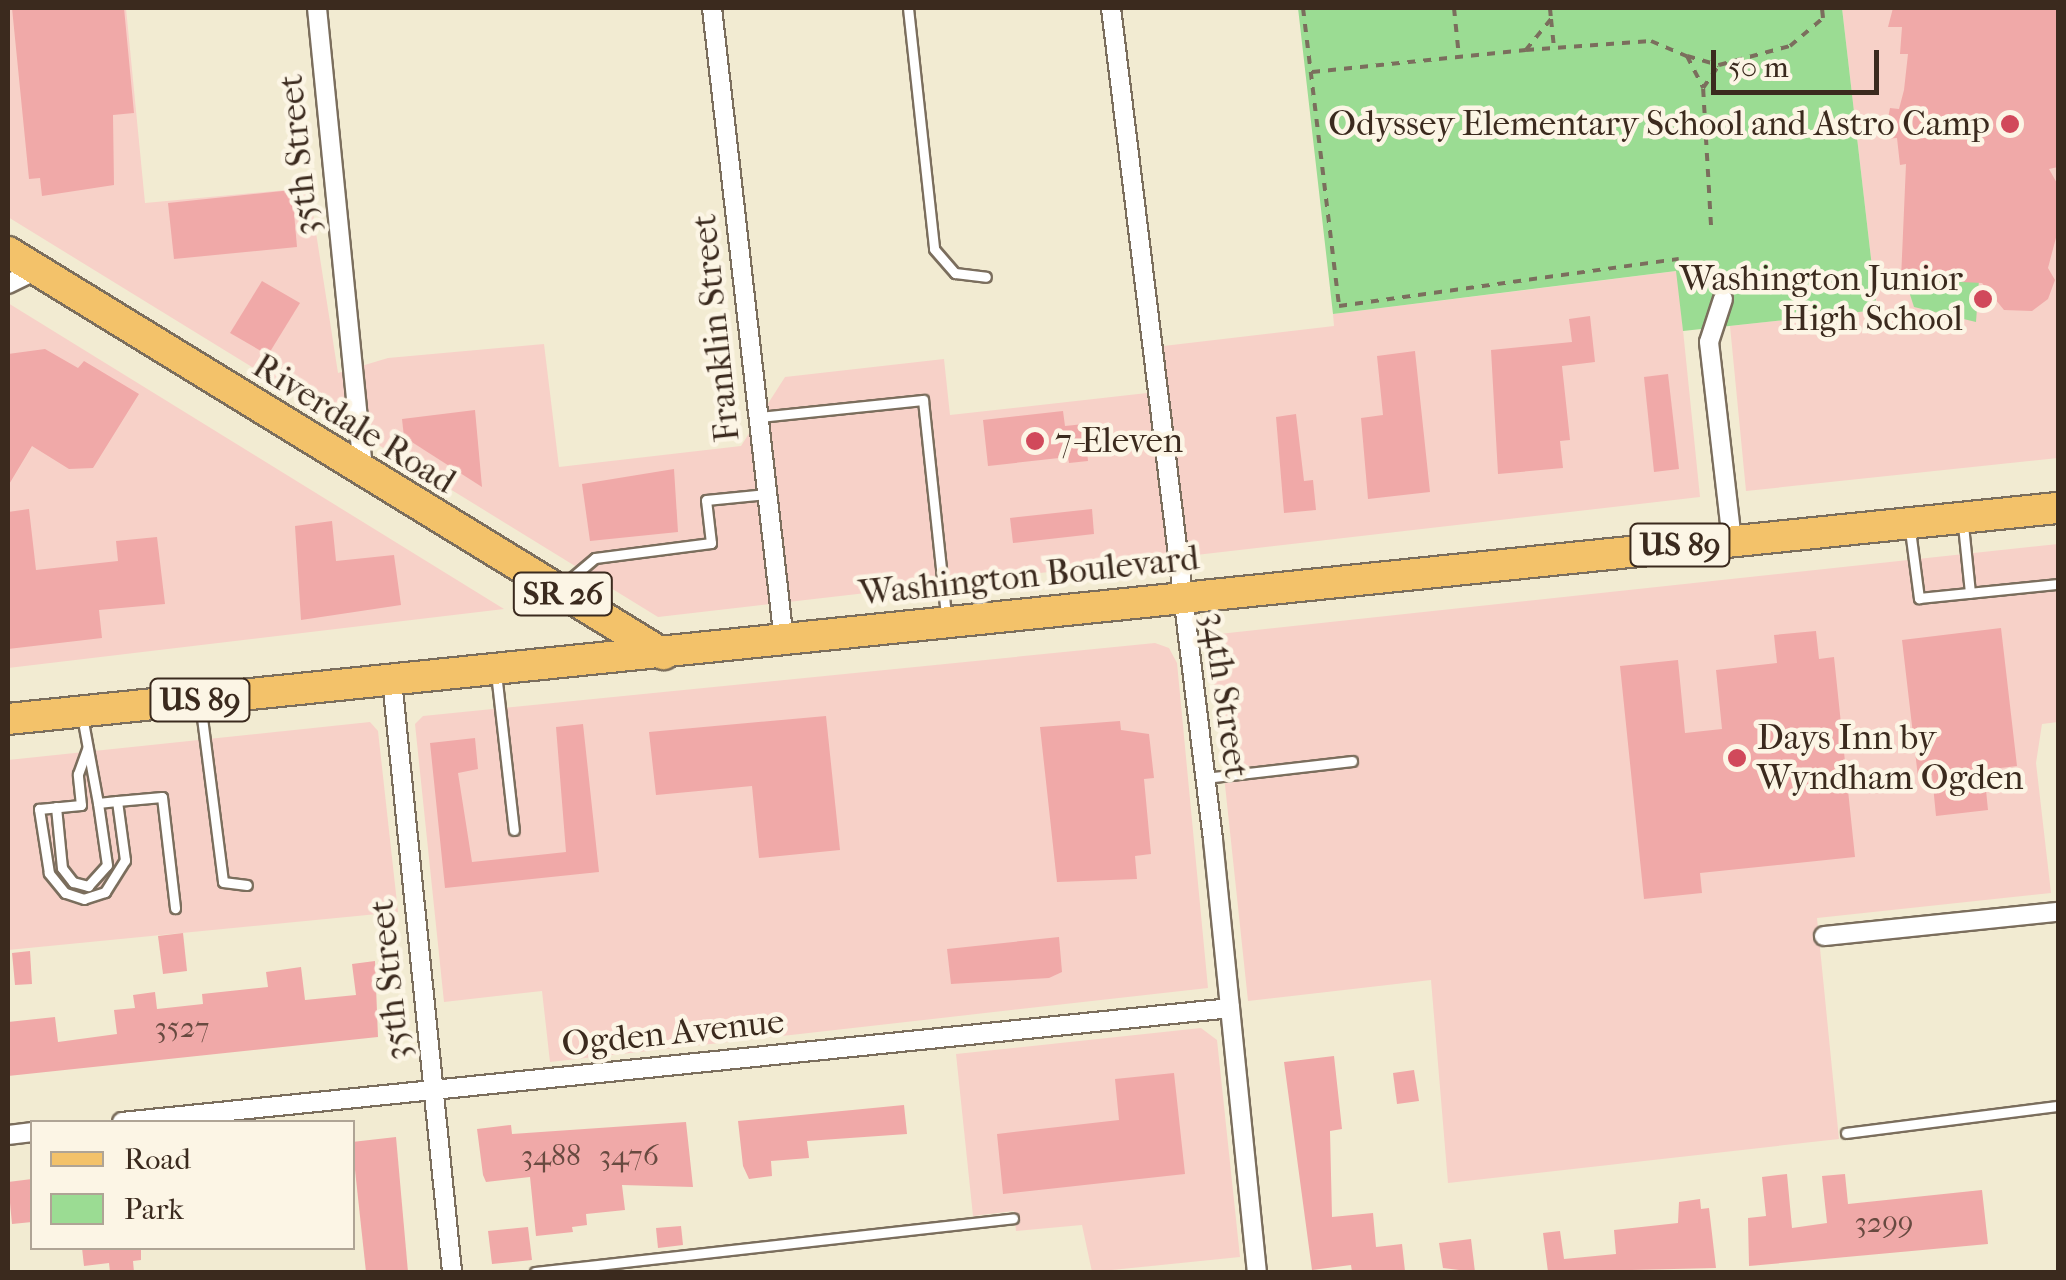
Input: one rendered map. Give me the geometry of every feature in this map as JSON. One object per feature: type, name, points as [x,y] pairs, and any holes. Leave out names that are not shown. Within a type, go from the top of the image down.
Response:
[{"type":"main road","name":"Riverdale Road","points":[[8,252],[364,476],[663,654]]},
{"type":"main road","name":"Washington Boulevard","points":[[8,718],[663,654],[1178,596],[2058,508]]},
{"type":"street","name":"35th Street","points":[[317,8],[364,476]]},
{"type":"street","name":"Franklin Street","points":[[712,8],[784,640]]},
{"type":"street","name":"34th Street","points":[[1111,8],[1178,596],[1204,778],[1256,1272]]},
{"type":"street","points":[[8,284],[38,270]]},
{"type":"street","points":[[1723,298],[1709,342],[1732,540]]},
{"type":"street","name":"35th Street","points":[[392,680],[452,1272]]},
{"type":"street","points":[[1824,936],[2058,912]]},
{"type":"street","name":"Ogden Avenue","points":[[141,1120],[1230,1008]]},
{"type":"lane","points":[[908,8],[934,250],[955,273],[986,276]]},
{"type":"lane","points":[[759,418],[923,400],[947,623]]},
{"type":"lane","points":[[557,590],[595,558],[711,542],[706,500],[768,494]]},
{"type":"lane","points":[[1962,517],[1970,593]]},
{"type":"lane","points":[[1909,522],[1919,598],[2058,584]]},
{"type":"lane","points":[[496,670],[514,830]]},
{"type":"lane","points":[[200,700],[223,882],[247,885]]},
{"type":"lane","points":[[56,807],[62,868],[73,882],[88,886],[107,865],[82,712]]},
{"type":"lane","points":[[86,749],[78,774],[80,804],[39,809],[49,873],[65,893],[84,898],[105,892],[121,874],[117,801]]},
{"type":"lane","points":[[1204,778],[1352,761]]},
{"type":"lane","points":[[98,803],[162,797],[174,908]]},
{"type":"lane","points":[[1846,1132],[2058,1106]]},
{"type":"lane","points":[[534,1272],[1013,1218]]},
{"type":"path","points":[[1303,8],[1339,306],[1679,259]]},
{"type":"path","points":[[1454,8],[1459,57]]},
{"type":"path","points":[[1550,8],[1554,48]]},
{"type":"path","points":[[1310,72],[1651,41],[1719,64],[1790,46],[1823,18],[1822,8]]},
{"type":"path","points":[[1526,50],[1551,19]]},
{"type":"path","points":[[1687,56],[1703,88],[1711,226]]},
{"type":"path","points":[[1703,88],[1719,64]]},
{"type":"shaded area","points":[[8,8],[126,8],[145,203],[309,188],[338,373],[388,358],[544,344],[559,467],[741,446],[785,377],[944,359],[950,415],[1147,393],[1155,347],[1334,326],[1333,314],[1677,271],[1700,497],[658,617],[8,217]]},
{"type":"shaded area","points":[[1842,8],[2058,8],[2058,458],[1746,491],[1730,326],[1877,310]]},
{"type":"shaded area","points":[[8,303],[504,609],[8,668]]},
{"type":"shaded area","points":[[2058,544],[2058,722],[2042,724],[2036,763],[2051,893],[1817,918],[1839,1139],[1448,1183],[1431,980],[1248,1001],[1210,644],[1219,634]]},
{"type":"shaded area","points":[[1155,643],[1169,648],[1177,663],[1208,988],[550,1062],[542,991],[444,1002],[415,724],[423,716]]},
{"type":"shaded area","points":[[370,722],[378,731],[398,912],[8,950],[8,760]]},
{"type":"shaded area","points":[[1201,1028],[1217,1040],[1240,1257],[1092,1272],[1082,1225],[1016,1231],[1014,1211],[973,1216],[956,1054]]},
{"type":"green space","points":[[1298,8],[1842,8],[1877,310],[1683,331],[1676,271],[1333,314]]},
{"type":"green space","points":[[1905,279],[1979,280],[1976,322],[1914,307]]},
{"type":"building","points":[[12,8],[124,8],[134,113],[113,115],[114,185],[42,196],[40,178],[29,179]]},
{"type":"building","name":"Odyssey Elementary School and Astro Camp","points":[[1893,8],[2056,8],[2058,167],[2049,169],[2058,185],[2058,230],[2048,268],[2055,280],[2048,299],[2032,311],[2004,310],[1982,283],[1901,279],[1906,164],[1900,165],[1897,138],[1884,139],[1890,108],[1899,109],[1908,54],[1900,54],[1902,27],[1888,27]]},
{"type":"building","points":[[292,190],[297,247],[174,259],[168,203]]},
{"type":"building","points":[[262,281],[300,303],[268,355],[230,333]]},
{"type":"building","points":[[1590,316],[1595,362],[1562,366],[1570,440],[1560,441],[1563,468],[1498,474],[1491,350],[1572,342],[1569,319]]},
{"type":"building","points":[[45,349],[78,368],[84,361],[139,394],[93,468],[69,469],[32,446],[8,486],[8,354]]},
{"type":"building","points":[[1415,351],[1430,492],[1368,499],[1361,418],[1383,415],[1377,356]]},
{"type":"building","points":[[1668,374],[1679,469],[1654,472],[1644,377]]},
{"type":"building","points":[[475,410],[482,487],[404,437],[402,419]]},
{"type":"building","name":"7-Eleven","points":[[1063,411],[1065,426],[1084,424],[1088,461],[1069,463],[1068,457],[988,466],[983,420]]},
{"type":"building","points":[[1296,414],[1304,481],[1313,480],[1316,510],[1284,513],[1276,417]]},
{"type":"building","points":[[674,469],[678,532],[590,541],[582,484]]},
{"type":"building","points":[[29,509],[36,570],[118,561],[116,541],[157,537],[165,604],[99,610],[102,638],[8,649],[8,512]]},
{"type":"building","name":"7-Eleven","points":[[1092,509],[1094,534],[1013,543],[1010,518]]},
{"type":"building","points":[[332,521],[336,561],[394,555],[401,605],[301,620],[295,526]]},
{"type":"building","points":[[2001,628],[2017,766],[1984,770],[1988,810],[1936,816],[1932,775],[1918,777],[1902,640]]},
{"type":"building","name":"Days Inn by Wyndham Ogden","points":[[1816,631],[1819,659],[1834,657],[1855,857],[1700,873],[1702,893],[1644,899],[1620,666],[1678,660],[1685,733],[1722,729],[1716,670],[1777,663],[1774,635]]},
{"type":"building","points":[[826,716],[840,850],[759,858],[752,786],[656,795],[649,732]]},
{"type":"building","points":[[1120,721],[1121,730],[1149,734],[1154,778],[1144,779],[1151,854],[1135,856],[1137,879],[1057,882],[1040,727]]},
{"type":"building","points":[[583,724],[599,872],[445,888],[430,743],[475,738],[478,769],[458,773],[472,862],[566,852],[556,727]]},
{"type":"building","points":[[183,933],[187,971],[163,974],[158,936]]},
{"type":"building","points":[[1059,937],[1062,972],[1049,978],[951,984],[947,949]]},
{"type":"building","points":[[30,951],[32,984],[15,985],[12,953]]},
{"type":"building","points":[[375,961],[378,1037],[8,1076],[8,1022],[55,1017],[58,1042],[117,1034],[114,1010],[135,1008],[133,995],[155,992],[157,1009],[203,1004],[202,994],[268,987],[266,972],[301,967],[305,1000],[356,995],[352,964]]},
{"type":"building","points":[[1334,1056],[1342,1129],[1330,1131],[1332,1217],[1373,1213],[1376,1247],[1402,1244],[1405,1271],[1352,1272],[1351,1265],[1312,1270],[1284,1062]]},
{"type":"building","points":[[1414,1070],[1419,1101],[1397,1104],[1393,1073]]},
{"type":"building","points":[[1174,1073],[1185,1174],[1003,1194],[997,1134],[1119,1120],[1115,1079]]},
{"type":"building","points":[[904,1105],[907,1134],[807,1141],[809,1158],[771,1161],[772,1176],[749,1179],[743,1166],[738,1121]]},
{"type":"building","points":[[686,1122],[693,1187],[622,1185],[625,1210],[586,1214],[587,1225],[572,1227],[573,1232],[536,1236],[530,1177],[486,1182],[483,1175],[477,1129],[511,1125],[512,1134]]},
{"type":"building","points":[[396,1137],[408,1272],[366,1272],[355,1142]]},
{"type":"building","points":[[1787,1174],[1792,1228],[1827,1223],[1822,1176],[1845,1174],[1848,1204],[1982,1190],[1988,1244],[1749,1266],[1748,1218],[1766,1216],[1762,1177]]},
{"type":"building","points":[[30,1179],[30,1222],[12,1224],[8,1182]]},
{"type":"building","points":[[1700,1199],[1701,1209],[1709,1208],[1716,1268],[1548,1272],[1543,1233],[1560,1231],[1564,1259],[1616,1254],[1614,1230],[1678,1223],[1679,1202]]},
{"type":"building","points":[[681,1226],[683,1245],[658,1248],[656,1228]]},
{"type":"building","points":[[528,1227],[532,1260],[492,1264],[488,1231]]},
{"type":"building","points":[[1471,1239],[1475,1272],[1443,1268],[1439,1243]]},
{"type":"building","points":[[82,1250],[141,1250],[141,1260],[133,1261],[134,1272],[110,1272],[109,1263],[84,1266]]},
{"type":"place","name":"Odyssey Elementary School and Astro Camp","points":[[2010,124]]},
{"type":"place","name":"Washington Junior High School","points":[[1983,299]]},
{"type":"place","name":"7-Eleven","points":[[1035,441]]},
{"type":"place","name":"Days Inn by Wyndham Ogden","points":[[1737,758]]}]
